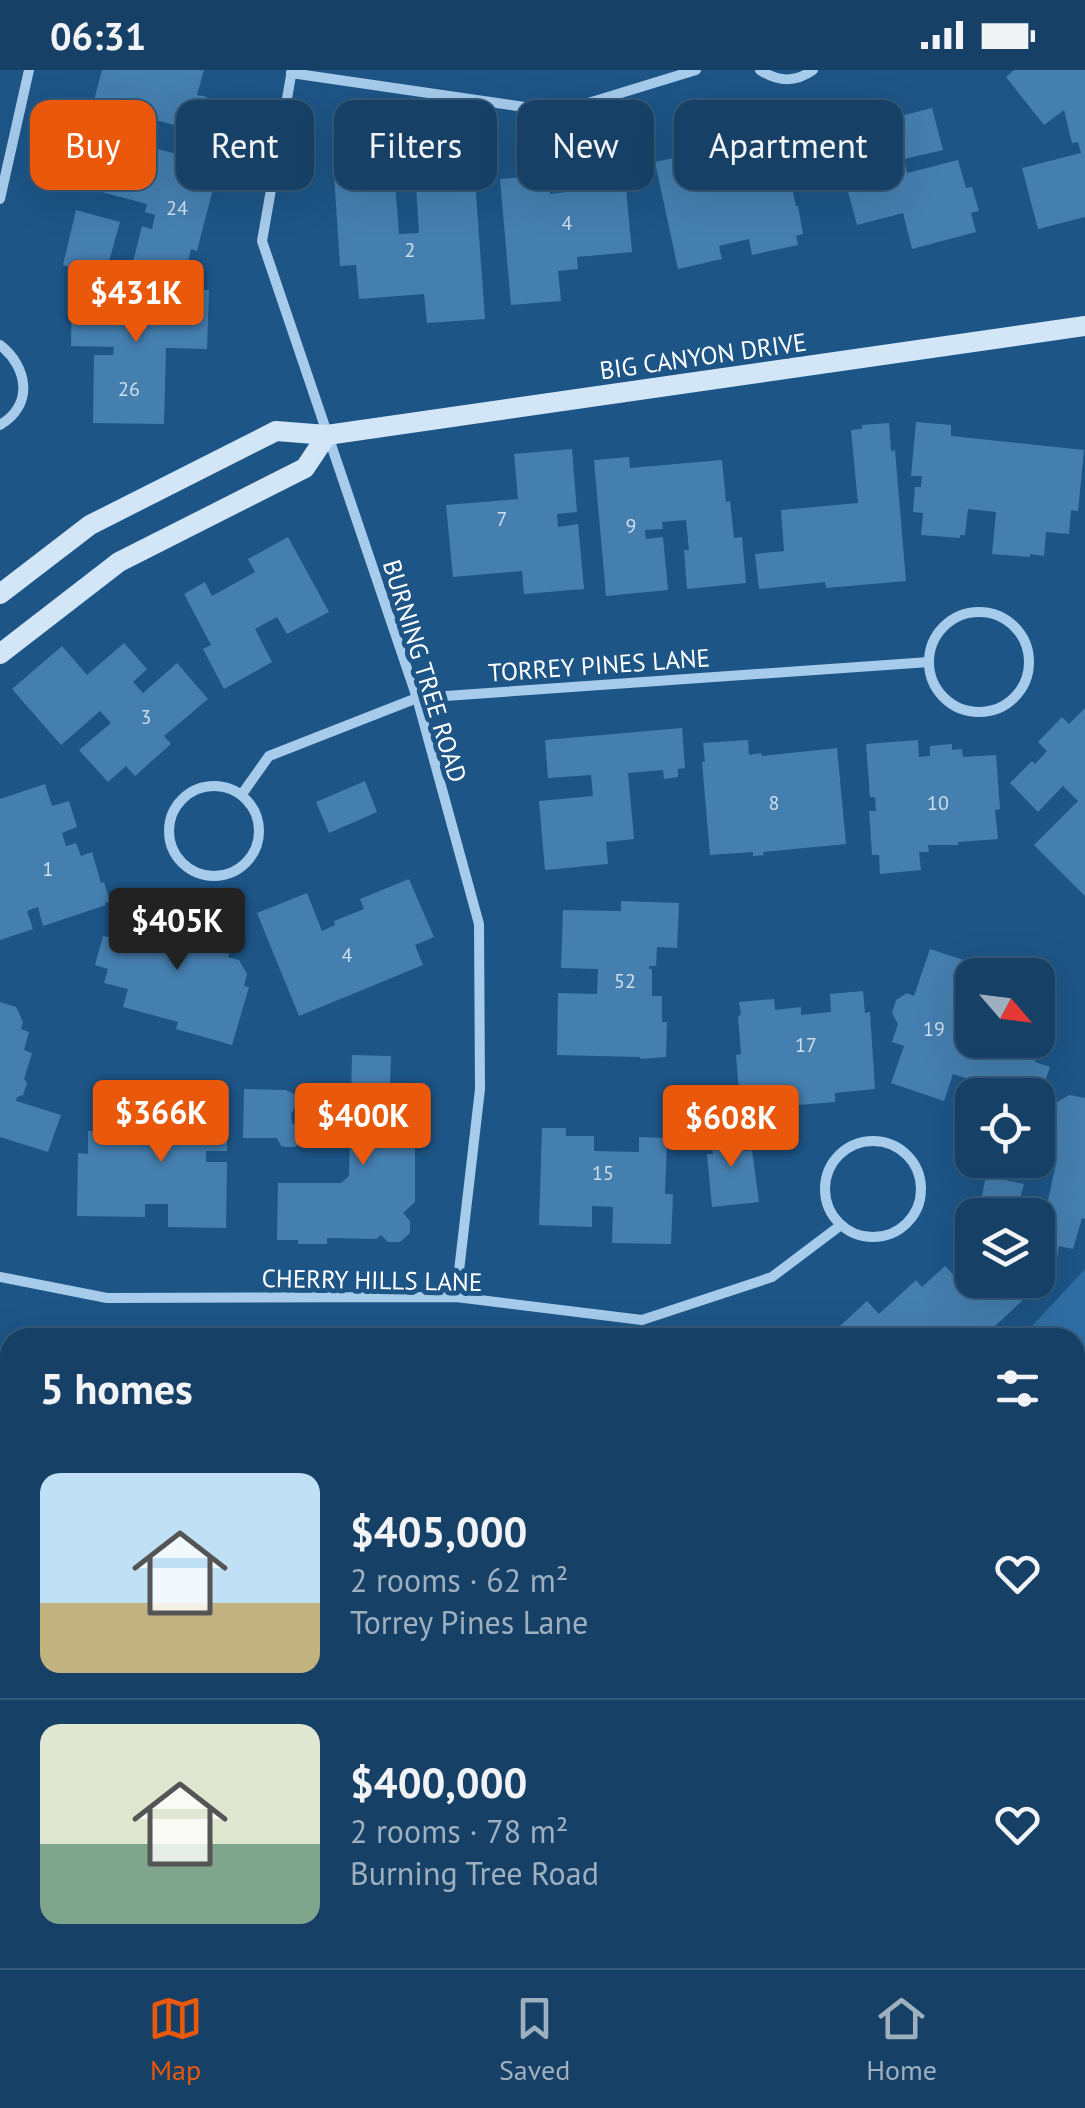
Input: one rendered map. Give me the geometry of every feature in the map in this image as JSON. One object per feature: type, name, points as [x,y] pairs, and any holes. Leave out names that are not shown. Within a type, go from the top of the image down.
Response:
[{"type":"street","points":[[0,199],[28,70]]},
{"type":"street","points":[[291,72],[560,112],[696,70]]},
{"type":"street","points":[[760,70],[770,77],[787,80],[812,70]]},
{"type":"street","name":"BURNING TREE ROAD","points":[[291,72],[262,241],[417,698],[478,924],[480,1089],[456,1297]]},
{"type":"street","name":"BIG CANYON DRIVE","points":[[0,594],[90,525],[276,431],[327,435],[1085,326]]},
{"type":"street","points":[[0,345],[21,370],[24,388],[19,406],[0,425]]},
{"type":"street","points":[[0,654],[119,562],[305,468],[327,435]]},
{"type":"street","points":[[980,612],[1015,626],[1026,643],[1030,662],[1026,682],[1016,698],[998,709],[980,713],[960,709],[944,698],[933,682],[928,662],[933,643],[944,627],[960,615],[980,612]]},
{"type":"street","name":"TORREY PINES LANE","points":[[242,794],[269,756],[417,698],[928,662]]},
{"type":"street","points":[[208,786],[226,786],[242,794],[254,807],[260,824],[259,842],[251,858],[238,870],[222,876],[204,875],[187,868],[175,855],[169,838],[170,820],[178,804],[190,792],[208,786]]},
{"type":"street","points":[[870,1140],[889,1143],[906,1153],[917,1168],[922,1186],[919,1205],[909,1221],[894,1232],[876,1237],[857,1234],[840,1225],[825,1192],[828,1173],[837,1156],[852,1145],[870,1140]]},
{"type":"street","name":"CHERRY HILLS LANE","points":[[0,1276],[107,1298],[456,1297],[642,1320],[772,1277],[840,1225]]},
{"type":"shaded area","points":[[1085,1269],[1085,1328],[1030,1328]]},
{"type":"building","points":[[102,70],[204,70],[197,95],[207,97],[206,100],[176,100],[176,125],[156,120],[156,100],[94,100]]},
{"type":"building","points":[[1014,70],[1085,70],[1085,217],[1038,229],[1022,168],[1081,153],[1078,142],[1072,143],[1064,110],[1044,125],[1006,77]]},
{"type":"building","points":[[932,108],[943,150],[904,159],[907,173],[958,160],[966,188],[972,187],[979,211],[971,213],[976,232],[912,249],[903,213],[857,225],[848,190],[903,190],[903,115]]},
{"type":"building","points":[[156,149],[176,154],[176,190],[213,190],[197,251],[191,249],[183,283],[131,270],[142,226],[152,229],[155,215],[145,212],[147,204],[94,190],[156,190]]},
{"type":"building","points":[[674,158],[674,190],[792,190],[803,234],[796,236],[798,245],[752,255],[749,239],[719,246],[722,259],[678,269],[655,162]]},
{"type":"building","points":[[517,178],[517,190],[550,190],[550,194],[567,190],[626,190],[632,252],[577,257],[578,269],[558,271],[561,301],[511,305],[500,179]]},
{"type":"building","points":[[335,190],[396,190],[399,234],[419,233],[416,190],[476,190],[485,319],[427,323],[424,294],[359,299],[356,265],[340,266]]},
{"type":"building","points":[[76,210],[120,222],[105,276],[63,265]]},
{"type":"building","points":[[72,288],[209,290],[207,349],[166,348],[164,424],[93,423],[94,355],[113,355],[114,347],[71,346]]},
{"type":"building","points":[[916,422],[951,425],[951,436],[1084,450],[1078,511],[1071,510],[1069,534],[1046,532],[1044,556],[992,554],[996,512],[968,509],[965,535],[960,538],[921,535],[923,513],[913,512],[915,487],[921,487],[922,476],[911,476]]},
{"type":"building","points":[[889,423],[891,451],[895,450],[906,581],[826,588],[825,582],[759,589],[755,554],[784,551],[781,510],[858,503],[851,430]]},
{"type":"building","points":[[572,449],[577,512],[557,514],[558,527],[578,524],[584,589],[524,594],[522,571],[453,577],[446,505],[518,499],[514,454]]},
{"type":"building","points":[[629,457],[630,468],[722,460],[734,538],[742,537],[746,583],[687,589],[686,520],[662,522],[663,529],[645,530],[646,539],[663,537],[668,590],[606,596],[594,460]]},
{"type":"building","points":[[288,537],[329,612],[287,634],[277,617],[255,629],[272,662],[224,689],[203,649],[211,645],[184,594],[205,582],[212,596],[255,572],[248,559]]},
{"type":"building","points":[[124,643],[147,669],[133,682],[143,693],[177,663],[208,699],[164,736],[171,744],[135,776],[126,766],[108,782],[79,750],[111,723],[100,711],[61,745],[12,689],[62,646],[87,675]]},
{"type":"building","points":[[1085,708],[1085,896],[1034,845],[1078,801],[1063,786],[1038,812],[1010,783],[1047,751],[1038,742],[1062,717],[1069,724]]},
{"type":"building","points":[[682,728],[685,768],[678,769],[678,777],[664,779],[663,770],[628,773],[634,839],[606,842],[608,864],[545,870],[539,801],[593,796],[591,775],[548,778],[545,740]]},
{"type":"building","points":[[748,740],[749,755],[837,748],[846,844],[753,856],[753,852],[710,855],[703,743]]},
{"type":"building","points":[[918,740],[919,757],[930,756],[930,746],[952,744],[952,750],[962,749],[963,757],[996,755],[998,839],[928,845],[929,852],[919,852],[921,870],[880,874],[879,855],[872,855],[869,811],[876,811],[875,797],[870,797],[866,744]]},
{"type":"building","points":[[365,781],[377,812],[329,833],[316,802]]},
{"type":"building","points":[[45,784],[52,806],[69,801],[77,827],[62,833],[66,846],[76,843],[81,856],[92,852],[110,902],[43,926],[38,907],[27,911],[33,929],[0,940],[0,799]]},
{"type":"building","points":[[409,879],[434,937],[415,945],[423,965],[299,1016],[257,913],[307,893],[322,931],[335,925],[334,921],[364,909],[360,899]]},
{"type":"building","points":[[621,901],[679,903],[677,948],[657,947],[656,966],[649,966],[652,996],[662,996],[662,1022],[667,1022],[666,1057],[557,1055],[558,993],[597,994],[598,969],[561,968],[563,910],[621,911]]},
{"type":"building","points":[[152,908],[234,936],[228,957],[239,960],[247,974],[244,986],[249,987],[232,1045],[176,1029],[178,1022],[123,1007],[128,989],[104,983],[108,969],[95,965],[103,936],[115,939],[122,913],[131,910],[149,920]]},
{"type":"building","points":[[930,949],[957,958],[955,1058],[1036,1058],[1035,1062],[1050,1067],[1046,1078],[966,1078],[953,1074],[944,1101],[891,1083],[904,1046],[892,1042],[898,1024],[892,1013],[896,1000],[907,993],[914,996]]},
{"type":"building","points":[[863,991],[865,1013],[870,1012],[875,1089],[835,1093],[835,1102],[798,1105],[798,1099],[791,1100],[792,1109],[753,1112],[753,1106],[740,1106],[736,1055],[741,1054],[739,1002],[774,999],[775,1010],[801,1007],[801,1015],[831,1012],[830,994]]},
{"type":"building","points":[[0,1002],[16,1007],[23,1022],[21,1029],[29,1032],[24,1050],[32,1053],[24,1079],[27,1083],[16,1101],[61,1115],[48,1152],[0,1137]]},
{"type":"building","points":[[352,1055],[391,1056],[390,1086],[399,1086],[399,1091],[422,1091],[421,1136],[415,1136],[415,1202],[403,1213],[410,1221],[410,1233],[400,1242],[388,1242],[381,1235],[376,1239],[327,1238],[327,1244],[277,1240],[278,1183],[341,1183],[349,1176]]},
{"type":"building","points":[[244,1089],[286,1090],[294,1094],[298,1103],[291,1114],[292,1123],[299,1127],[302,1136],[295,1147],[281,1146],[277,1138],[243,1138]]},
{"type":"building","points":[[170,1091],[228,1092],[227,1151],[206,1151],[206,1162],[227,1162],[226,1228],[168,1227],[168,1204],[145,1204],[145,1217],[77,1216],[78,1153],[88,1154],[88,1131],[126,1132],[126,1123],[169,1124]]},
{"type":"building","points":[[1069,1095],[1085,1098],[1085,1219],[1082,1218],[1073,1249],[1059,1246],[1055,1269],[1055,1198],[1049,1198],[1057,1158],[1055,1104]]},
{"type":"building","points":[[542,1128],[566,1128],[566,1136],[594,1136],[594,1151],[639,1152],[639,1137],[667,1138],[665,1194],[673,1194],[671,1244],[612,1243],[613,1207],[592,1206],[592,1227],[539,1225]]},
{"type":"building","points":[[742,1129],[744,1151],[752,1150],[759,1202],[712,1207],[707,1154],[713,1154],[711,1132]]},
{"type":"building","points":[[986,1178],[1024,1184],[1020,1198],[981,1198]]},
{"type":"building","points":[[945,1266],[955,1277],[955,1298],[1022,1301],[993,1328],[838,1328],[867,1301],[879,1314],[916,1280],[922,1287]]}]
